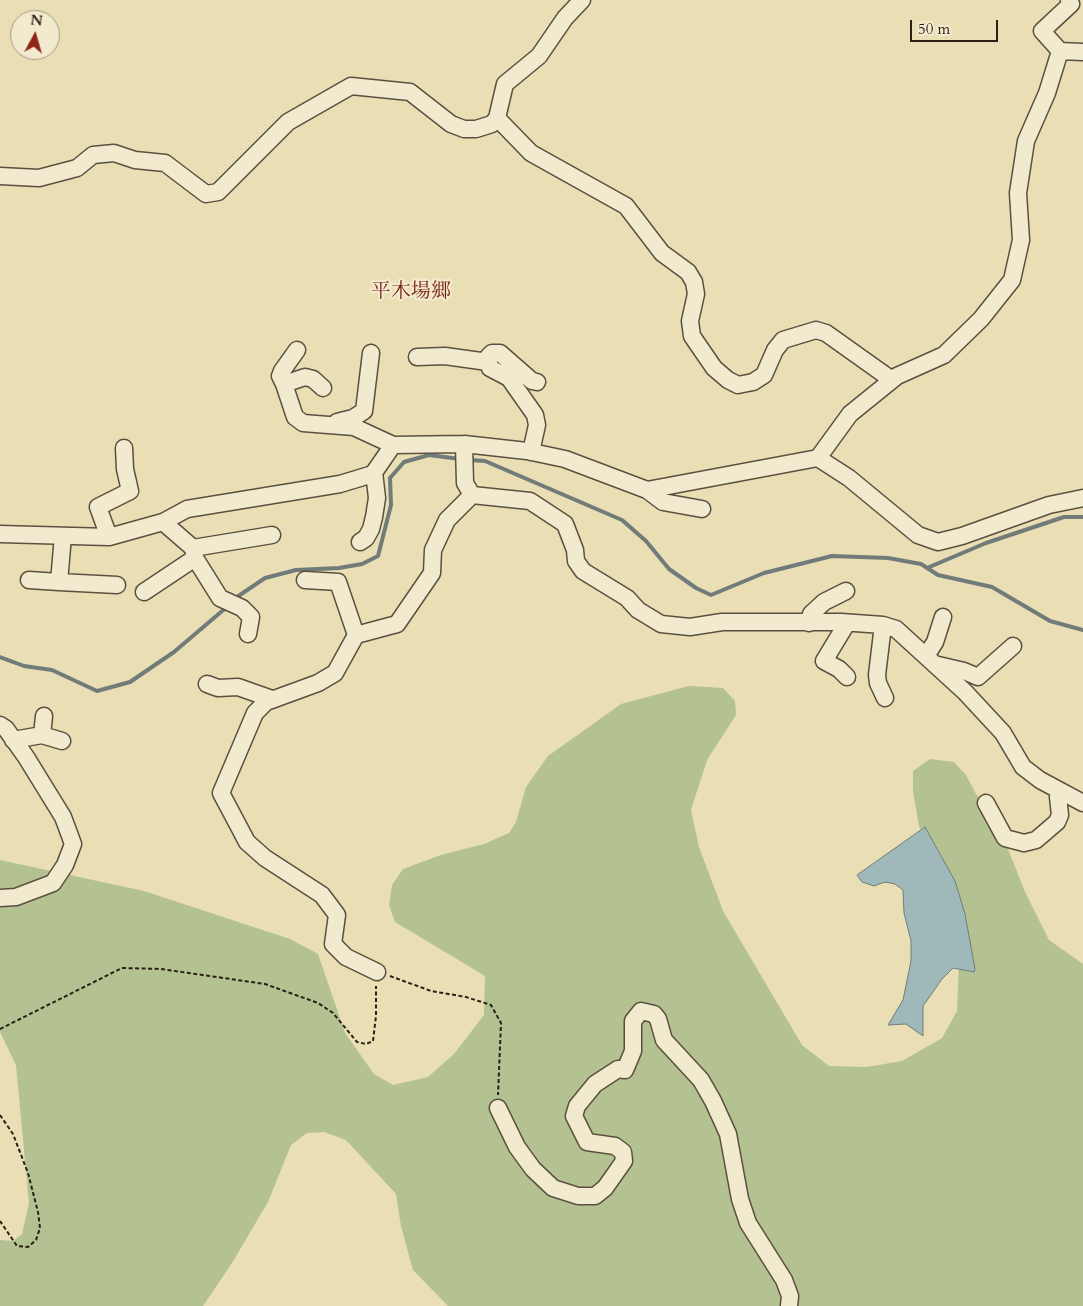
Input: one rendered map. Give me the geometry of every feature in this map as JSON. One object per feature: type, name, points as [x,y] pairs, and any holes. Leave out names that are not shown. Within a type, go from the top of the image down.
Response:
[{"type":"street","points":[[0,176],[39,178],[77,168],[93,156],[114,153],[135,160],[165,163],[206,194],[218,192],[288,122],[351,86],[410,92],[451,124],[464,130],[492,124],[496,118],[505,84],[539,56],[565,18],[582,0]]},
{"type":"street","points":[[1069,0],[1071,4],[1042,31],[1060,50],[1083,52]]},
{"type":"street","points":[[647,490],[818,458],[850,414],[892,380],[944,355],[981,319],[1012,280],[1021,240],[1018,193],[1026,142],[1047,93],[1060,50]]},
{"type":"street","points":[[496,118],[531,154],[626,206],[662,253],[688,272],[694,282],[696,294],[690,321],[692,336],[714,368],[728,380],[738,385],[753,382],[764,375],[775,350],[783,340],[816,330],[826,334],[892,380]]},
{"type":"street","points":[[297,350],[280,376],[294,416],[303,423],[354,427],[393,445],[463,454],[531,452],[565,460],[647,490],[663,502],[702,509]]},
{"type":"street","points":[[331,426],[364,411],[371,353]]},
{"type":"street","points":[[531,452],[537,425],[535,416],[509,378],[490,368],[488,357],[492,353],[500,353],[532,381],[537,382]]},
{"type":"street","points":[[417,357],[445,356],[488,362]]},
{"type":"street","points":[[284,384],[305,377],[313,380],[323,388]]},
{"type":"street","points":[[0,534],[109,536],[163,522],[187,509],[241,502],[300,489],[340,484],[374,472],[393,445]]},
{"type":"street","points":[[109,536],[98,507],[130,491],[125,469],[124,448]]},
{"type":"street","points":[[463,454],[465,484],[472,495]]},
{"type":"street","points":[[818,458],[849,478],[918,535],[938,542],[1049,505],[1083,498]]},
{"type":"street","points":[[360,542],[366,538],[373,523],[377,498],[374,472]]},
{"type":"street","points":[[472,495],[530,501],[565,524],[575,550],[576,561],[583,571],[620,594],[638,610],[660,624],[690,627],[722,622],[847,623],[883,625],[896,629],[965,692],[1003,733],[1023,767],[1040,780],[1083,803]]},
{"type":"street","points":[[377,972],[346,957],[333,944],[337,915],[322,895],[265,858],[247,842],[222,793],[255,713],[272,699],[318,683],[335,674],[356,635],[397,624],[432,573],[433,550],[447,520],[472,495]]},
{"type":"street","points":[[163,522],[194,553],[220,598],[231,603],[251,618],[248,634]]},
{"type":"street","points":[[144,592],[194,553],[272,535]]},
{"type":"street","points":[[59,582],[63,536]]},
{"type":"street","points":[[30,580],[117,585]]},
{"type":"street","points":[[305,580],[338,582],[356,635]]},
{"type":"street","points":[[810,623],[811,614],[824,602],[846,591]]},
{"type":"street","points":[[929,660],[943,617]]},
{"type":"street","points":[[847,623],[824,661],[847,676]]},
{"type":"street","points":[[883,625],[877,675],[878,683],[885,698]]},
{"type":"street","points":[[929,660],[978,677],[1013,646]]},
{"type":"street","points":[[207,684],[218,688],[238,687],[272,699]]},
{"type":"street","points":[[42,736],[44,716]]},
{"type":"street","points":[[0,725],[13,740],[63,817],[73,844],[66,865],[53,883],[16,897],[0,898]]},
{"type":"street","points":[[13,740],[42,736],[62,741]]},
{"type":"street","points":[[986,802],[1005,838],[1024,843],[1036,840],[1057,822],[1060,815],[1058,797],[1064,793]]},
{"type":"street","points":[[498,1108],[517,1147],[533,1169],[553,1188],[578,1196],[595,1196],[605,1188],[624,1161],[623,1152],[615,1146],[586,1142],[574,1116],[577,1106],[595,1084],[618,1069],[625,1070],[633,1051],[633,1021],[641,1012],[654,1014],[658,1019],[664,1040],[701,1080],[713,1101],[728,1134],[740,1199],[748,1223],[784,1280],[790,1296],[789,1306]]},
{"type":"path","points":[[0,1030],[122,968],[160,969],[265,984],[318,1003],[333,1013],[357,1042],[366,1044],[373,1041],[376,1016],[377,972],[431,991],[466,997],[491,1005],[501,1023],[498,1108]]},
{"type":"path","points":[[0,1115],[13,1134],[28,1173],[40,1228],[36,1240],[28,1247],[17,1246],[0,1221]]},
{"type":"green space","points":[[689,686],[723,688],[735,701],[736,715],[707,760],[691,810],[699,847],[723,911],[802,1045],[829,1066],[867,1067],[902,1061],[942,1038],[957,1011],[959,962],[934,863],[919,826],[913,791],[913,771],[930,759],[954,762],[966,775],[976,794],[997,821],[1025,892],[1049,940],[1083,964],[1083,1306],[448,1306],[413,1270],[401,1226],[396,1194],[346,1140],[324,1132],[307,1133],[291,1145],[268,1202],[232,1263],[203,1306],[0,1306],[0,1240],[13,1241],[22,1234],[29,1203],[16,1065],[0,1032],[0,860],[144,891],[290,939],[318,954],[345,1033],[374,1074],[393,1085],[428,1077],[454,1054],[484,1015],[485,976],[395,922],[389,905],[392,885],[403,869],[441,855],[484,844],[509,833],[516,822],[526,787],[548,756],[621,704]]},
{"type":"water","points":[[925,827],[955,881],[965,914],[975,969],[974,972],[953,968],[942,979],[923,1006],[923,1036],[906,1024],[888,1025],[903,1000],[911,961],[911,941],[904,913],[903,890],[895,884],[885,882],[874,886],[862,882],[857,875]]},
{"type":"waterway","points":[[234,599],[265,578],[296,570],[339,568],[362,564],[378,556],[391,505],[390,478],[404,462],[429,455],[460,459]]},
{"type":"waterway","points":[[470,460],[485,461],[622,520],[646,541],[669,569],[696,588],[711,595],[764,573],[832,556],[888,558],[921,564],[938,575],[992,587],[1050,621],[1083,630]]},
{"type":"waterway","points":[[927,568],[986,543],[1064,517],[1083,517]]},
{"type":"waterway","points":[[0,657],[24,666],[52,670],[97,691],[130,682],[174,652],[228,606]]},
{"type":"district","name":"平木場郷","points":[[411,292]]}]
